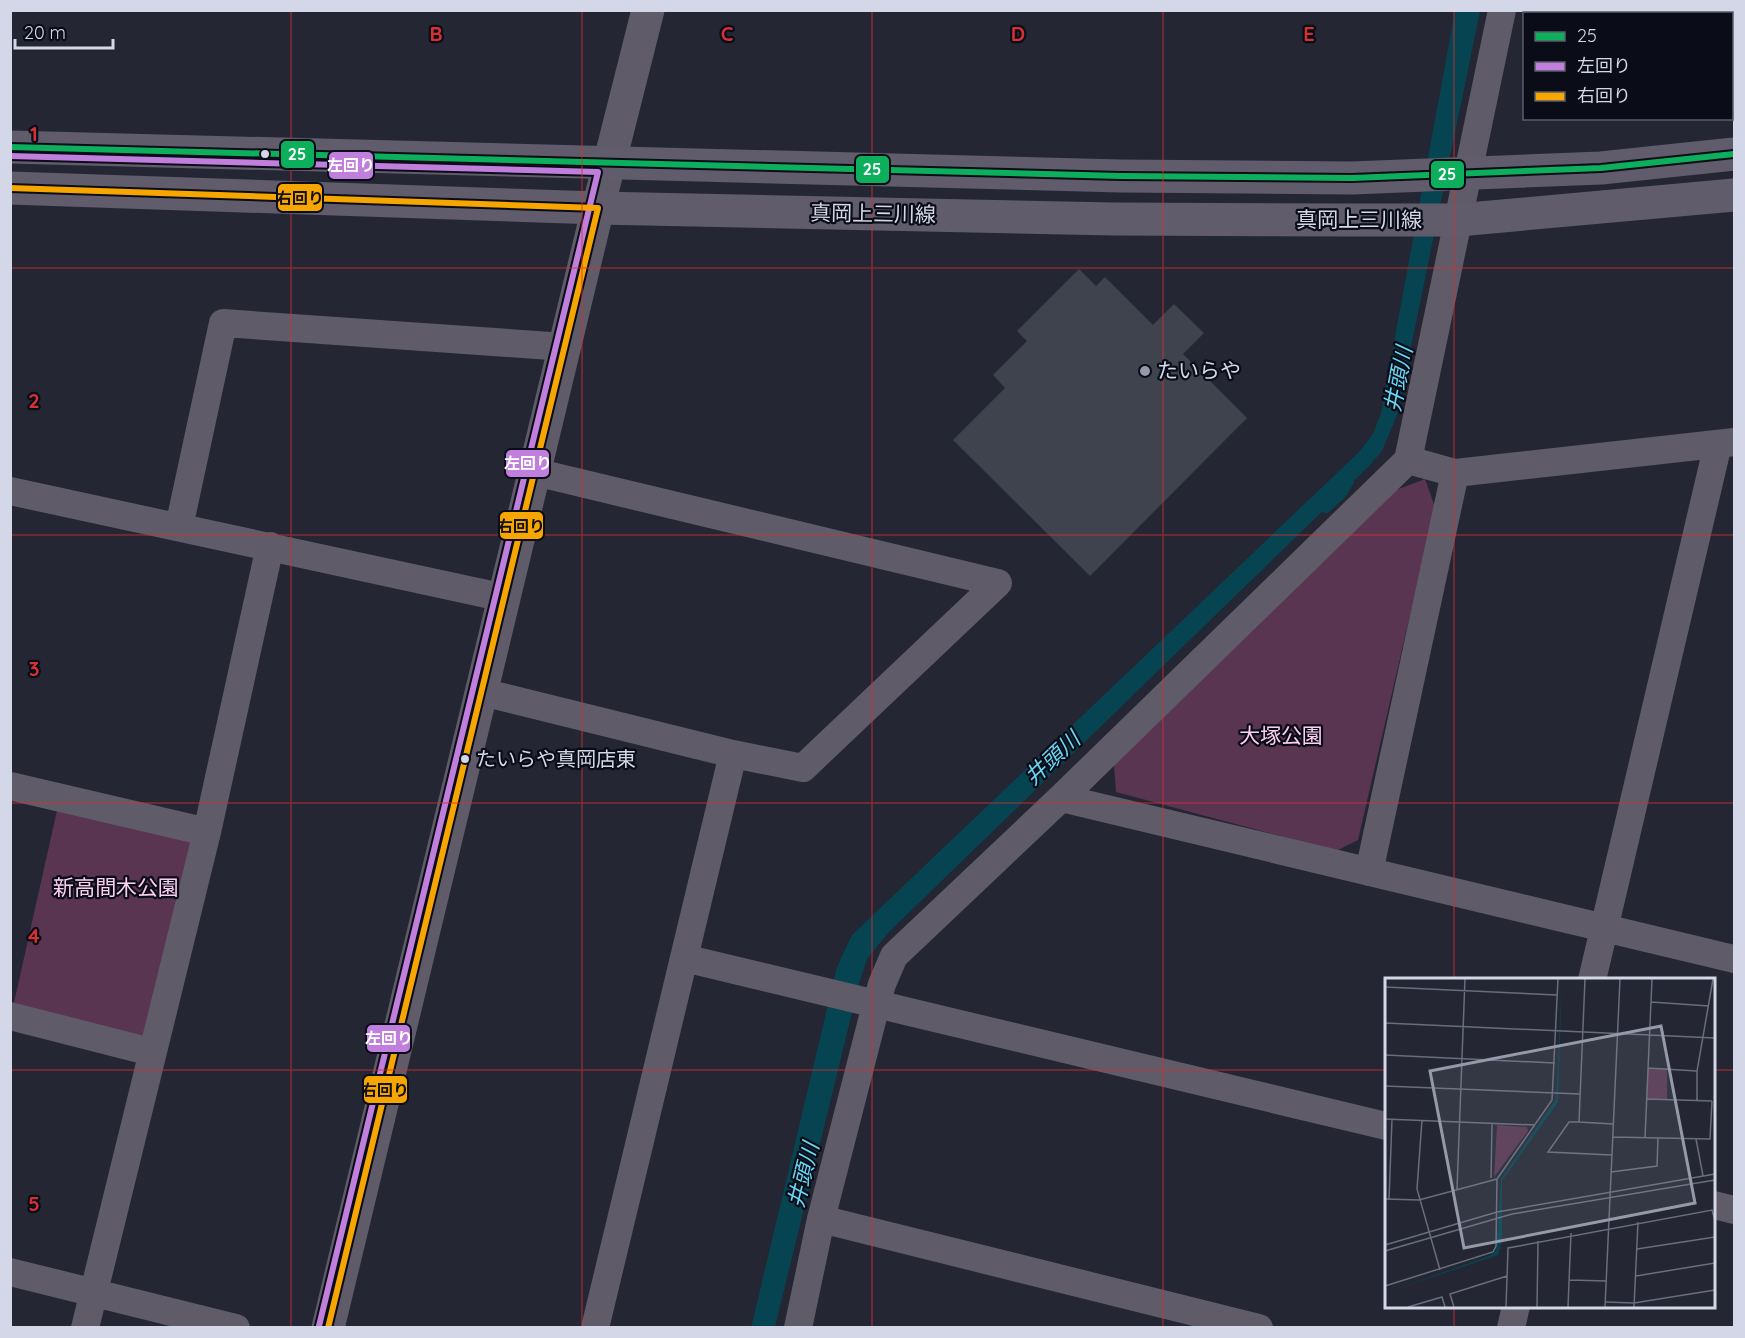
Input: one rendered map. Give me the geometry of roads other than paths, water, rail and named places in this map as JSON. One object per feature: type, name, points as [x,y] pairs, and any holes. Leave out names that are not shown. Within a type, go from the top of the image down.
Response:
[{"type":"main road","name":"真岡上三川線","points":[[10,147],[1121,176],[1352,178],[1601,168],[1734,154]]},
{"type":"main road","name":"真岡上三川線","points":[[10,188],[598,208],[1114,219],[1458,220],[1734,195]]},
{"type":"street","points":[[328,1328],[598,208],[648,10]]},
{"type":"street","points":[[798,1328],[821,1219],[876,1005],[894,956],[1061,798],[1408,460],[1502,10]]},
{"type":"street","points":[[179,526],[223,323],[565,346]]},
{"type":"street","points":[[1408,460],[1455,473],[1726,443],[1592,978]]},
{"type":"street","points":[[482,692],[733,754],[803,768],[998,583],[535,472]]},
{"type":"street","points":[[1369,872],[1455,473]]},
{"type":"street","points":[[10,491],[505,598]]},
{"type":"street","points":[[85,1328],[207,832],[270,546]]},
{"type":"street","points":[[595,1328],[733,754]]},
{"type":"street","points":[[10,786],[207,832]]},
{"type":"street","points":[[1061,798],[1734,959]]},
{"type":"street","points":[[684,958],[1385,1126]]},
{"type":"street","points":[[10,1016],[152,1052]]},
{"type":"street","points":[[1715,1205],[1734,1210]]},
{"type":"street","points":[[821,1219],[1259,1328]]},
{"type":"street","points":[[10,1272],[236,1328]]},
{"type":"street","points":[[1511,1328],[1516,1308]]},
{"type":"water","points":[[1455,11],[1480,11],[1397,415],[1382,451],[888,933],[867,959],[775,1327],[751,1328],[837,967],[852,935],[1359,452],[1373,434],[1381,413]]},
{"type":"waterway","name":"井頭川","points":[[1326,508],[1342,493],[1349,481]]},
{"type":"place","name":"たいらや","points":[[1145,371]]},
{"type":"place","name":"たいらや真岡店東","points":[[465,759]]},
{"type":"park label","name":"大塚公園","points":[[1281,736]]},
{"type":"park label","name":"新高間木公園","points":[[116,888]]}]
